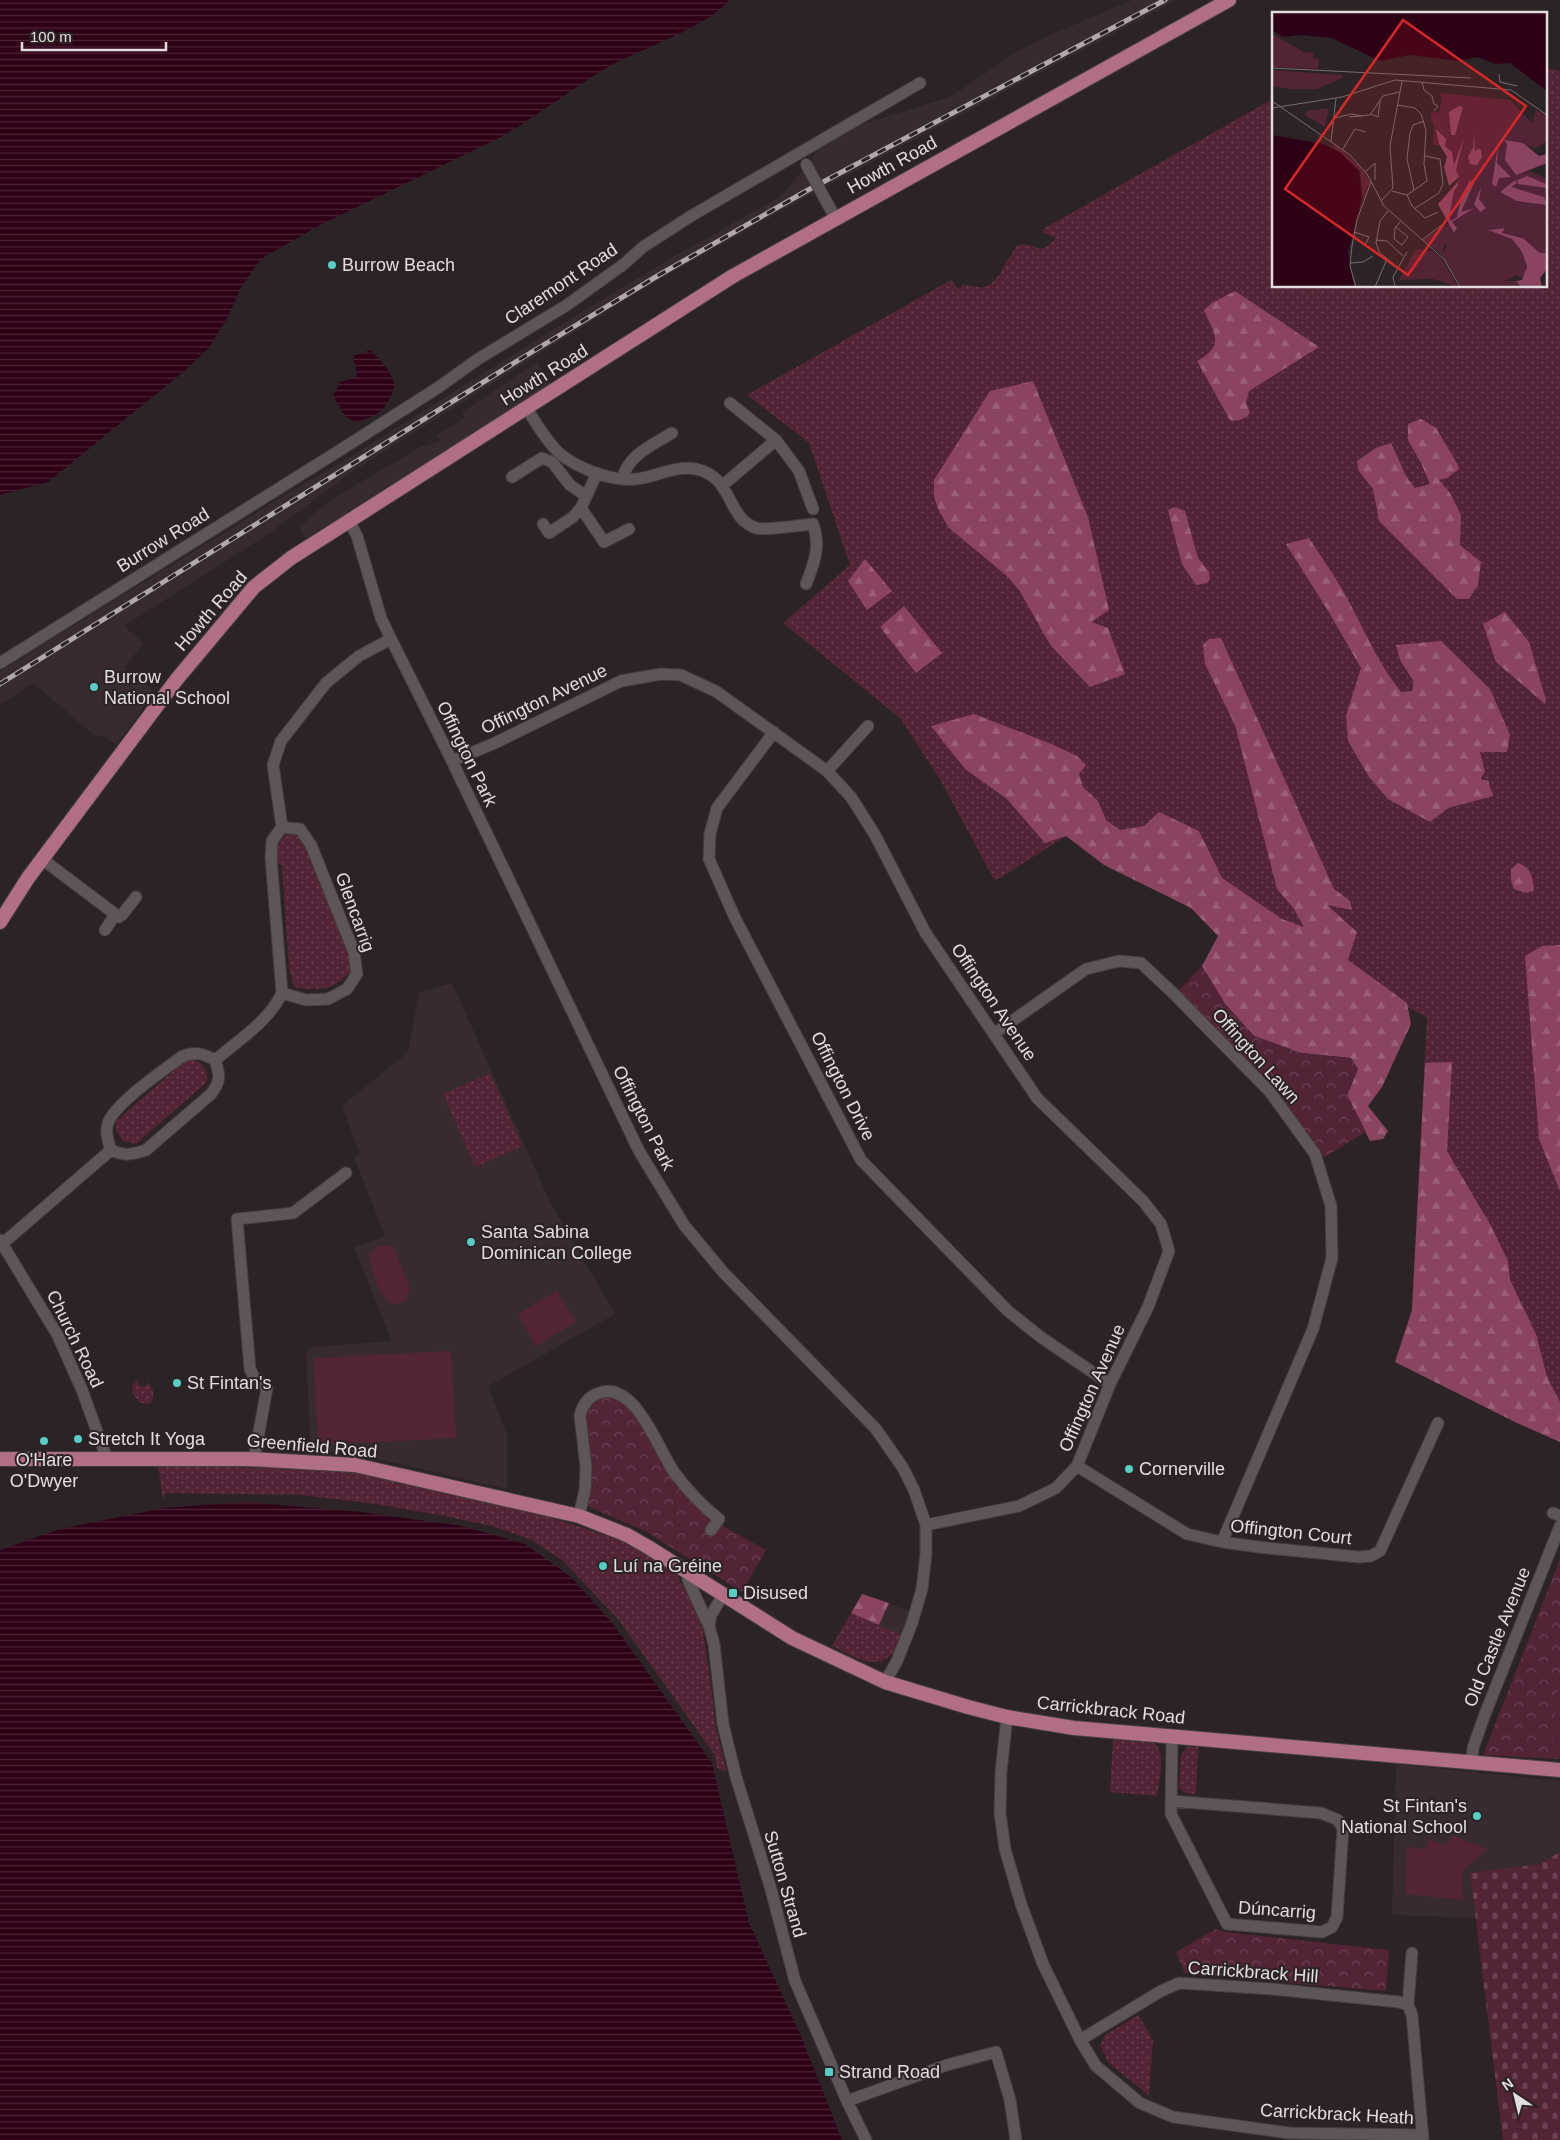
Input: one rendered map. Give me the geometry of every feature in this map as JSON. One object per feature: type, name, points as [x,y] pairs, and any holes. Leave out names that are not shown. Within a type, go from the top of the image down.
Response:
[{"type":"main road","name":"Howth Road","points":[[0,922],[42,859],[177,679],[254,587],[291,558],[527,409],[732,276],[1229,0]]},
{"type":"main road","name":"Greenfield Road","points":[[0,1459],[254,1460],[355,1465],[579,1516],[627,1535],[691,1573]]},
{"type":"main road","name":"Carrickbrack Road","points":[[691,1573],[792,1638],[885,1682],[944,1701],[1007,1717],[1074,1728],[1560,1770]]},
{"type":"street","name":"Claremont Road","points":[[345,447],[440,387],[478,359],[568,305],[624,264],[643,247],[691,216],[803,159],[920,83]]},
{"type":"street","points":[[803,159],[835,218]]},
{"type":"street","points":[[730,403],[776,440],[799,471],[814,509]]},
{"type":"street","points":[[527,409],[541,431],[559,452],[591,472],[622,479],[637,479],[672,468],[696,469],[711,476],[723,485],[741,520],[757,529],[813,524],[817,534],[816,559],[806,584]]},
{"type":"street","points":[[622,479],[626,467],[636,455],[672,433]]},
{"type":"street","points":[[723,485],[776,440]]},
{"type":"street","name":"Burrow Road","points":[[0,663],[345,447]]},
{"type":"street","points":[[512,477],[542,458],[552,462],[570,485],[586,496]]},
{"type":"street","points":[[543,524],[549,533],[573,517],[581,508],[597,474]]},
{"type":"street","points":[[581,508],[604,542],[629,528]]},
{"type":"street","name":"Offington Park","points":[[349,521],[357,536],[381,618],[390,639],[452,761],[639,1151],[684,1224],[723,1272],[876,1430],[903,1468],[914,1490],[926,1525],[926,1554],[922,1589],[912,1623],[897,1661],[885,1682]]},
{"type":"street","points":[[215,1060],[276,1006],[282,993],[270,858],[272,841],[282,827],[273,765],[281,741],[326,684],[359,656],[390,639]]},
{"type":"street","name":"Offington Avenue","points":[[452,761],[621,681],[661,674],[681,674],[717,692],[827,771],[852,797],[875,835],[925,932],[995,1033],[1037,1098],[1143,1200],[1160,1224],[1169,1251],[1164,1266],[1148,1307],[1110,1384],[1077,1466],[1056,1488],[1019,1506],[926,1525]]},
{"type":"street","points":[[827,771],[868,726]]},
{"type":"street","name":"Offington Drive","points":[[774,732],[717,808],[710,834],[709,859],[735,918],[861,1160],[1008,1311],[1042,1338],[1110,1384]]},
{"type":"street","name":"Glencarrig","points":[[282,827],[300,829],[311,845],[354,952],[357,974],[347,989],[328,999],[306,1000],[282,993]]},
{"type":"street","points":[[42,859],[119,916]]},
{"type":"street","points":[[105,930],[113,918],[122,915],[136,897]]},
{"type":"street","name":"Offington Lawn","points":[[995,1033],[1086,969],[1119,961],[1141,963],[1270,1092],[1315,1154],[1331,1206],[1332,1258],[1313,1329],[1222,1542]]},
{"type":"street","points":[[190,1053],[197,1053],[204,1054],[215,1060],[218,1072],[218,1085],[211,1094],[146,1150],[122,1155],[111,1150],[107,1137],[108,1123],[117,1108],[181,1057],[190,1053]]},
{"type":"street","points":[[1,1242],[111,1150]]},
{"type":"street","points":[[254,1460],[267,1388],[255,1379],[250,1369],[237,1219],[293,1214],[346,1173]]},
{"type":"street","name":"Church Road","points":[[1,1242],[58,1336],[82,1390],[107,1459]]},
{"type":"street","points":[[579,1516],[585,1490],[586,1468],[580,1415],[582,1407],[589,1398],[609,1390],[618,1392],[632,1403],[673,1469],[694,1498],[718,1519],[711,1530]]},
{"type":"street","name":"Offington Court","points":[[1077,1466],[1187,1534],[1222,1542],[1358,1557],[1372,1556],[1380,1551],[1438,1423]]},
{"type":"street","name":"Old Castle Avenue","points":[[1472,1762],[1473,1748],[1484,1714],[1560,1526]]},
{"type":"street","name":"Sutton Strand","points":[[691,1573],[688,1580],[709,1626],[714,1644],[724,1724],[736,1777],[770,1886],[795,1981],[866,2140]]},
{"type":"street","points":[[709,1626],[711,1615],[723,1595]]},
{"type":"street","name":"Carrickbrack Heath","points":[[1007,1717],[1000,1772],[1000,1813],[1005,1850],[1021,1904],[1043,1964],[1080,2040],[1096,2066],[1140,2103],[1173,2117],[1290,2136],[1423,2138]]},
{"type":"street","name":"Dúncarrig","points":[[1171,1800],[1321,1813],[1338,1820],[1343,1829],[1337,1917],[1332,1927],[1322,1932],[1227,1924],[1170,1814],[1172,1736]]},
{"type":"street","points":[[1412,1953],[1408,2006],[1412,2015],[1423,2138]]},
{"type":"street","name":"Carrickbrack Hill","points":[[1080,2040],[1160,1991],[1179,1983],[1272,1989],[1393,2002],[1408,2006]]},
{"type":"street","points":[[847,2101],[947,2065],[996,2052],[1010,2100],[1016,2140]]},
{"type":"shaded area","points":[[0,0],[729,0],[720,10],[690,28],[606,68],[501,137],[320,225],[262,258],[241,287],[228,317],[208,349],[182,373],[48,482],[0,495]]},
{"type":"shaded area","points":[[1132,0],[1177,0],[795,203],[639,291],[353,471],[270,533],[124,626],[143,643],[125,668],[155,692],[116,745],[106,737],[94,735],[33,683],[0,705],[0,671],[283,496],[342,462],[570,319],[673,257],[780,197],[809,163],[821,145],[853,127],[950,97],[1015,53],[1041,39]]},
{"type":"shaded area","points":[[371,350],[388,370],[395,384],[386,405],[382,409],[372,416],[356,422],[346,417],[333,396],[340,382],[355,378],[357,374],[353,356]]},
{"type":"shaded area","points":[[537,362],[551,383],[306,538],[299,527],[317,511],[339,495],[420,447],[441,441],[437,435],[465,418],[462,412]]},
{"type":"shaded area","name":"Santa Sabina Dominican College","points":[[452,983],[551,1204],[615,1314],[488,1386],[507,1435],[507,1489],[348,1452],[311,1452],[306,1353],[311,1347],[392,1341],[354,1247],[385,1236],[354,1157],[360,1154],[342,1106],[408,1052],[419,992]]},
{"type":"shaded area","points":[[245,1502],[361,1512],[462,1526],[525,1544],[571,1577],[613,1624],[712,1763],[749,1923],[801,2036],[842,2140],[0,2140],[0,1550],[60,1529],[164,1508]]},
{"type":"shaded area","points":[[889,1603],[910,1612],[901,1635],[879,1625]]},
{"type":"shaded area","name":"St Fintan's National School","points":[[1396,1764],[1560,1781],[1560,1852],[1540,1864],[1470,1873],[1475,1918],[1392,1915]]},
{"type":"green space","points":[[1548,68],[1560,71],[1560,1442],[1515,1422],[1395,1362],[1412,1310],[1427,1017],[1066,836],[995,881],[939,778],[900,718],[783,623],[850,565],[809,443],[747,395],[951,280],[958,289],[963,285],[983,287],[989,285],[999,275],[1018,245],[1024,244],[1041,248],[1050,244],[1056,238],[1043,233],[1043,229],[1272,99],[1272,288],[1548,288]]},
{"type":"green space","points":[[1235,291],[1319,347],[1249,391],[1246,402],[1250,413],[1236,421],[1230,420],[1197,361],[1212,350],[1215,344],[1214,332],[1204,310],[1212,303]]},
{"type":"green space","points":[[1033,381],[1088,517],[1109,610],[1091,622],[1108,628],[1125,674],[1090,687],[1051,646],[1019,590],[1007,576],[949,528],[939,511],[934,497],[934,480],[990,391]]},
{"type":"green space","points":[[1421,419],[1436,428],[1458,465],[1459,469],[1447,478],[1439,480],[1450,493],[1461,515],[1460,545],[1481,562],[1478,585],[1469,599],[1457,599],[1379,521],[1373,489],[1359,471],[1357,461],[1376,448],[1391,443],[1407,478],[1415,488],[1430,484],[1408,440],[1408,424]]},
{"type":"green space","points":[[1174,507],[1185,511],[1198,558],[1209,572],[1210,579],[1207,583],[1196,585],[1182,564],[1168,510]]},
{"type":"green space","points":[[1309,538],[1342,589],[1377,655],[1401,692],[1412,691],[1414,682],[1400,660],[1396,645],[1441,641],[1490,689],[1510,735],[1507,752],[1480,752],[1485,772],[1481,778],[1482,780],[1488,780],[1493,796],[1448,808],[1430,822],[1388,799],[1369,777],[1348,741],[1346,716],[1361,668],[1286,544]]},
{"type":"green space","points":[[865,559],[892,591],[867,610],[848,581]]},
{"type":"green space","points":[[904,606],[942,653],[916,673],[880,627]]},
{"type":"green space","points":[[1505,612],[1529,642],[1546,700],[1545,704],[1496,662],[1483,624]]},
{"type":"green space","points":[[1221,638],[1334,889],[1350,901],[1352,910],[1327,905],[1357,932],[1348,960],[1407,1003],[1411,1024],[1382,1087],[1368,1106],[1388,1131],[1383,1139],[1370,1141],[1347,1095],[1358,1069],[1351,1058],[1301,1053],[1254,1036],[1225,1004],[1202,966],[1218,936],[1191,908],[1104,865],[1066,836],[1045,843],[1007,799],[965,769],[931,726],[974,714],[1054,745],[1077,756],[1086,765],[1079,774],[1083,787],[1098,801],[1106,820],[1120,830],[1144,826],[1159,812],[1199,831],[1222,878],[1282,919],[1304,927],[1294,909],[1277,889],[1235,725],[1205,664],[1203,645],[1209,639]]},
{"type":"green space","points":[[286,834],[298,834],[303,838],[351,960],[351,972],[337,983],[325,988],[294,987],[289,968],[282,865],[277,864],[279,844]]},
{"type":"green space","points":[[1518,863],[1529,870],[1534,890],[1527,893],[1514,889],[1511,880],[1511,869]]},
{"type":"green space","points":[[1560,945],[1560,1191],[1539,1139],[1525,956],[1542,946]]},
{"type":"green space","points":[[1202,966],[1225,1004],[1254,1036],[1301,1053],[1351,1058],[1358,1069],[1347,1095],[1366,1132],[1324,1157],[1278,1092],[1178,991]]},
{"type":"green space","points":[[187,1059],[192,1059],[203,1066],[207,1073],[207,1082],[136,1144],[123,1141],[116,1130],[116,1121]]},
{"type":"green space","points":[[1452,1062],[1447,1151],[1491,1226],[1508,1261],[1510,1280],[1536,1334],[1547,1377],[1560,1402],[1560,1442],[1515,1422],[1395,1362],[1412,1310],[1425,1063]]},
{"type":"green space","points":[[490,1073],[522,1146],[475,1167],[443,1094]]},
{"type":"green space","points":[[390,1245],[395,1250],[410,1289],[406,1300],[398,1304],[391,1303],[379,1289],[370,1261],[370,1254],[378,1246]]},
{"type":"green space","points":[[557,1291],[576,1322],[536,1346],[518,1314]]},
{"type":"green space","points":[[451,1351],[456,1438],[318,1445],[314,1358]]},
{"type":"green space","points":[[138,1379],[137,1384],[142,1387],[146,1386],[147,1382],[151,1387],[153,1399],[149,1404],[140,1403],[133,1394],[132,1386]]},
{"type":"green space","points":[[602,1397],[618,1398],[634,1412],[680,1489],[707,1517],[766,1550],[742,1592],[645,1531],[586,1506],[586,1427],[588,1407]]},
{"type":"green space","points":[[158,1465],[307,1469],[368,1474],[493,1501],[623,1541],[675,1573],[688,1594],[702,1626],[715,1724],[727,1772],[717,1768],[714,1754],[618,1619],[562,1560],[532,1540],[492,1526],[444,1516],[376,1504],[300,1495],[166,1493],[163,1499]]},
{"type":"green space","points":[[1560,1559],[1560,1759],[1483,1755]]},
{"type":"green space","points":[[862,1594],[889,1603],[879,1625],[851,1613]]},
{"type":"green space","points":[[851,1613],[901,1635],[893,1653],[879,1662],[871,1662],[832,1646]]},
{"type":"green space","points":[[1560,1677],[1560,1749],[1552,1748]]},
{"type":"green space","points":[[1113,1739],[1154,1743],[1158,1747],[1161,1767],[1157,1796],[1110,1792]]},
{"type":"green space","points":[[1188,1746],[1198,1747],[1196,1794],[1185,1793],[1179,1788],[1181,1755]]},
{"type":"green space","points":[[1452,1835],[1487,1849],[1462,1872],[1463,1900],[1405,1894],[1407,1847],[1425,1849],[1430,1839],[1446,1846]]},
{"type":"green space","points":[[1560,1852],[1560,2140],[1503,2140],[1470,1873],[1540,1864]]},
{"type":"green space","points":[[1216,1929],[1224,1932],[1389,1950],[1386,1991],[1185,1974],[1176,1952]]},
{"type":"green space","points":[[1138,2015],[1153,2040],[1149,2096],[1108,2062],[1100,2045],[1105,2035]]},
{"type":"railway","points":[[0,684],[522,358],[659,275],[808,190],[1165,0]]},
{"type":"place","name":"Burrow Beach","points":[[332,265]]},
{"type":"place","name":"Burrow National School","points":[[94,687]]},
{"type":"place","name":"Santa Sabina Dominican College","points":[[471,1242]]},
{"type":"place","name":"St Fintan's","points":[[177,1383]]},
{"type":"place","name":"Stretch It Yoga","points":[[78,1439]]},
{"type":"place","name":"O'Hare O'Dwyer","points":[[44,1441]]},
{"type":"place","name":"Cornerville","points":[[1129,1469]]},
{"type":"place","name":"Luí na Gréine","points":[[603,1566]]},
{"type":"place","name":"Disused","points":[[733,1593]]},
{"type":"place","name":"St Fintan's National School","points":[[1477,1816]]},
{"type":"place","name":"Strand Road","points":[[829,2072]]}]
